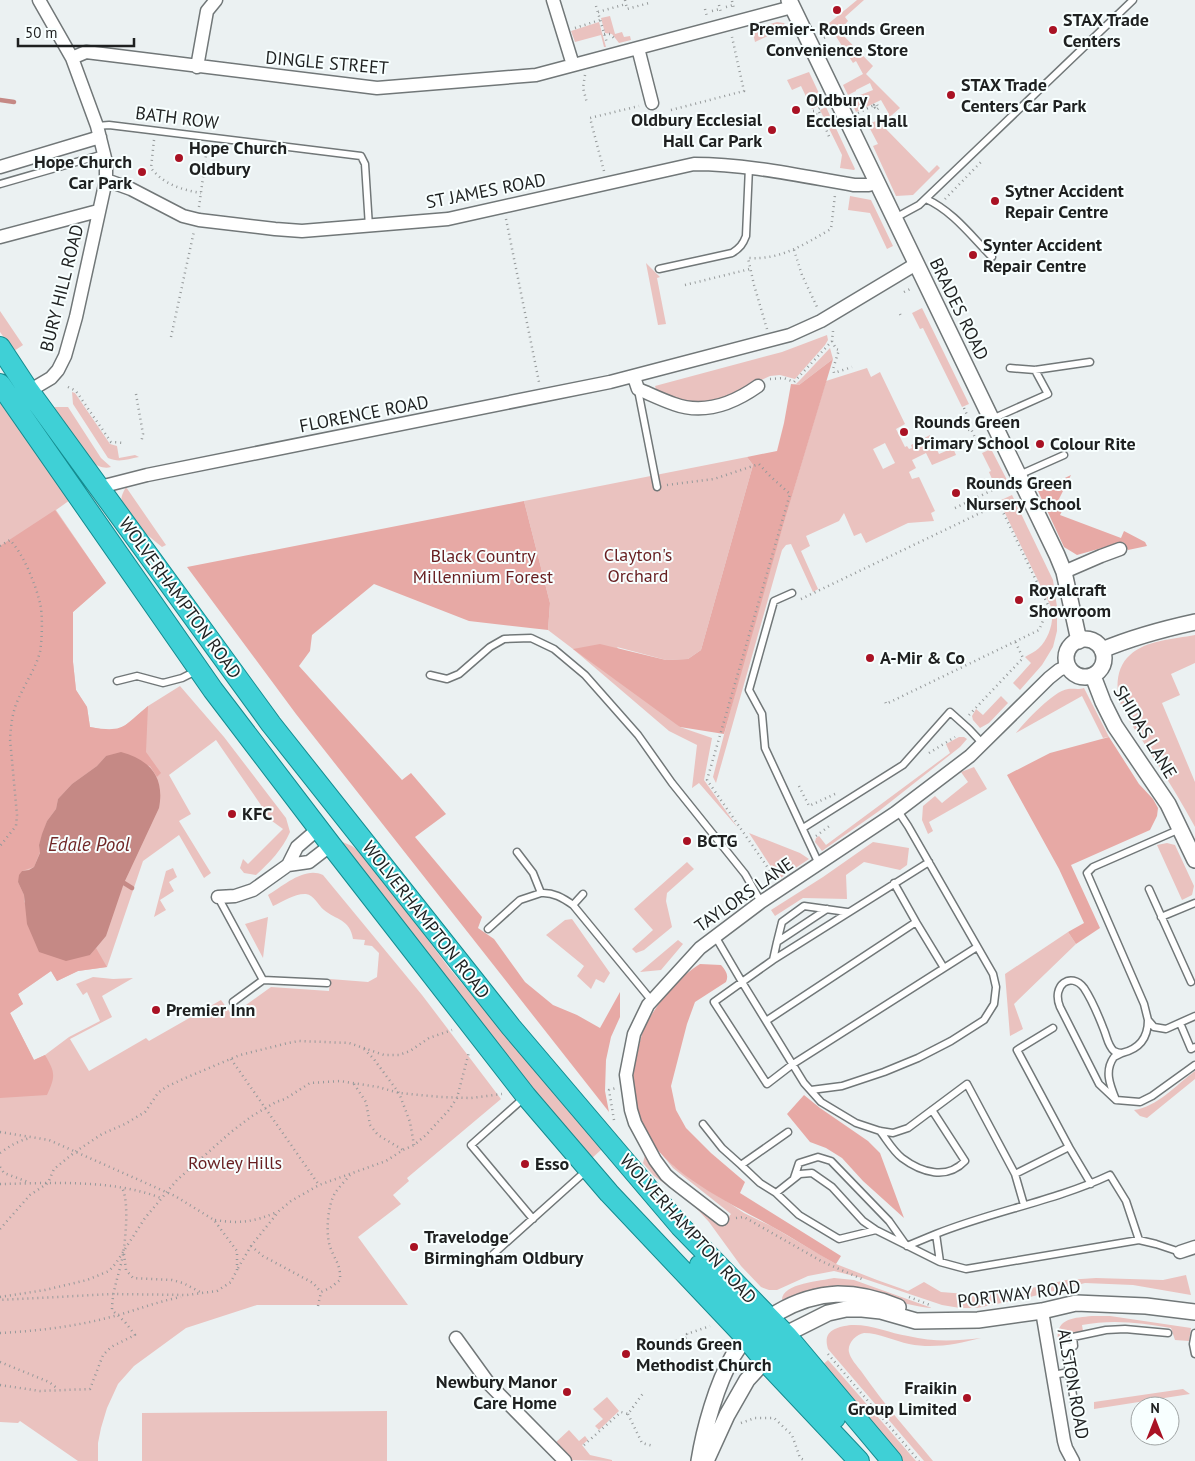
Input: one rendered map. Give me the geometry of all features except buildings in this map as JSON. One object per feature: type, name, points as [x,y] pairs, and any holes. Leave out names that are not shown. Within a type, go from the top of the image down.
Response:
[{"type":"highway","name":"WOLVERHAMPTON ROAD","points":[[0,347],[271,724],[511,1027],[680,1226],[757,1328],[775,1348],[859,1461]]},
{"type":"highway","name":"WOLVERHAMPTON ROAD","points":[[0,384],[198,670],[526,1096],[608,1194],[757,1328],[775,1348],[805,1356],[892,1461]]},
{"type":"highway","points":[[12,402],[30,390]]},
{"type":"highway","points":[[80,499],[100,486]]},
{"type":"highway","points":[[271,724],[281,757],[329,823],[326,834],[352,836],[369,848]]},
{"type":"highway","points":[[775,1348],[808,1384],[868,1461]]},
{"type":"street","name":"BURY HILL ROAD","points":[[30,390],[51,378],[66,356],[106,180],[106,162],[98,132],[72,58],[39,0]]},
{"type":"street","points":[[197,67],[207,11],[216,0]]},
{"type":"street","points":[[553,0],[573,65]]},
{"type":"street","name":"DINGLE STREET","points":[[72,58],[86,52],[377,88],[536,75],[638,48],[790,3]]},
{"type":"street","name":"BRADES ROAD","points":[[790,3],[992,420],[1015,478],[1064,572],[1079,641]]},
{"type":"street","points":[[638,48],[652,103]]},
{"type":"street","points":[[0,167],[98,132]]},
{"type":"street","name":"ST JAMES ROAD","points":[[106,180],[131,189],[183,216],[199,220],[302,231],[448,219],[694,164],[749,167],[854,185],[869,185],[877,182]]},
{"type":"street","points":[[0,237],[98,211]]},
{"type":"street","name":"FLORENCE ROAD","points":[[100,486],[146,475],[636,383],[790,335],[821,321],[916,264]]},
{"type":"street","points":[[636,383],[676,405],[694,409],[711,408],[727,404],[744,396],[758,386]]},
{"type":"street","points":[[1064,572],[1120,549]]},
{"type":"street","points":[[1102,650],[1128,639],[1195,622]]},
{"type":"street","points":[[1091,640],[1096,642],[1102,650],[1104,663],[1101,669],[1093,676],[1079,676],[1072,672],[1068,666],[1068,651],[1079,641],[1091,640]]},
{"type":"street","name":"TAYLORS LANE","points":[[722,1220],[666,1174],[655,1160],[638,1130],[631,1110],[626,1075],[634,1034],[652,1001],[700,948],[761,902],[898,811],[970,756],[1049,678],[1068,666]]},
{"type":"street","name":"SHIDAS LANE","points":[[1093,676],[1115,726],[1168,804],[1195,860]]},
{"type":"street","points":[[288,866],[297,847],[326,834]]},
{"type":"street","points":[[218,897],[235,896],[253,890],[267,878],[288,866],[309,862],[326,834]]},
{"type":"street","points":[[1180,1252],[1195,1247]]},
{"type":"street","name":"PORTWAY ROAD","points":[[757,1328],[789,1307],[808,1299],[837,1294],[876,1300],[936,1322]]},
{"type":"street","name":"PORTWAY ROAD","points":[[775,1348],[810,1322],[828,1313],[846,1309],[881,1311],[916,1321],[936,1322],[978,1320],[1076,1303],[1146,1306],[1195,1312]]},
{"type":"street","name":"ALSTON ROAD","points":[[1042,1310],[1064,1440],[1073,1461]]},
{"type":"street","points":[[805,1356],[805,1340],[810,1322]]},
{"type":"street","points":[[699,1461],[719,1387],[733,1355],[757,1328]]},
{"type":"street","points":[[456,1338],[490,1385],[566,1461]]},
{"type":"street","points":[[706,1461],[738,1394],[775,1348]]},
{"type":"lane","points":[[894,218],[919,206],[1133,0]]},
{"type":"lane","name":"BATH ROW","points":[[98,132],[109,125],[361,156],[365,164],[369,226]]},
{"type":"lane","points":[[0,184],[104,154]]},
{"type":"lane","points":[[659,269],[732,253],[740,248],[746,236],[749,167]]},
{"type":"lane","points":[[926,199],[934,202],[952,216],[992,257]]},
{"type":"lane","points":[[1010,368],[1036,370],[1090,362]]},
{"type":"lane","points":[[992,420],[1048,394],[1036,370]]},
{"type":"lane","points":[[636,383],[657,486]]},
{"type":"lane","points":[[1015,478],[1064,455]]},
{"type":"lane","points":[[792,593],[774,601],[749,690],[762,714],[765,748],[819,864]]},
{"type":"lane","points":[[430,675],[447,679],[459,674],[490,647],[504,639],[531,638],[554,649],[585,675],[638,735],[672,783],[745,874],[761,902]]},
{"type":"lane","points":[[117,681],[137,676],[164,683],[182,678],[198,670]]},
{"type":"lane","points":[[802,828],[903,765],[950,712],[983,744]]},
{"type":"lane","points":[[811,1090],[842,1086],[918,1058],[951,1041],[984,1020],[994,1004],[996,987],[993,974],[898,811]]},
{"type":"lane","points":[[1116,1100],[1111,1088],[1108,1072],[1114,1057],[1138,1046],[1146,1036],[1148,1020],[1144,1004],[1087,873],[1093,867],[1180,829]]},
{"type":"lane","points":[[517,852],[534,873],[541,894]]},
{"type":"lane","points":[[929,862],[773,960],[714,1002],[767,1084],[793,1064],[977,947]]},
{"type":"lane","points":[[894,883],[944,968]]},
{"type":"lane","points":[[1149,888],[1192,982]]},
{"type":"lane","points":[[488,929],[520,900],[548,892],[562,897],[572,905],[652,1001]]},
{"type":"lane","points":[[572,905],[584,894]]},
{"type":"lane","points":[[218,897],[263,980]]},
{"type":"lane","points":[[1161,917],[1195,903]]},
{"type":"lane","points":[[773,960],[782,922],[804,906],[847,912]]},
{"type":"lane","points":[[778,942],[827,909]]},
{"type":"lane","points":[[766,1021],[916,922]]},
{"type":"lane","points":[[715,936],[793,1064],[821,1102],[856,1123],[893,1133],[908,1128],[967,1084],[1015,1174],[1024,1205]]},
{"type":"lane","points":[[233,1002],[263,980],[327,983]]},
{"type":"lane","points":[[1122,1053],[1114,1051],[1109,1044],[1105,1031],[1084,988],[1077,982],[1068,981],[1062,984],[1057,992],[1057,1000],[1060,1007],[1099,1084],[1116,1100],[1140,1102],[1152,1096],[1195,1065]]},
{"type":"lane","points":[[1148,1020],[1154,1027],[1166,1029],[1195,1016]]},
{"type":"lane","points":[[1180,1023],[1192,1049],[1195,1047]]},
{"type":"lane","points":[[1053,1028],[1017,1050],[1091,1184]]},
{"type":"lane","points":[[526,1096],[471,1145],[533,1219]]},
{"type":"lane","points":[[880,1131],[902,1158],[924,1171],[942,1174],[959,1168],[966,1161],[932,1110]]},
{"type":"lane","points":[[703,1124],[722,1148],[799,1215],[839,1239],[876,1230]]},
{"type":"lane","points":[[741,1165],[788,1132]]},
{"type":"lane","points":[[1015,1174],[1069,1147]]},
{"type":"lane","points":[[793,1179],[799,1163],[818,1157],[830,1161],[889,1221],[907,1246]]},
{"type":"lane","points":[[490,1257],[588,1169]]},
{"type":"lane","points":[[776,1193],[800,1174],[812,1173],[832,1187],[863,1221],[876,1230],[940,1262],[966,1269],[1139,1240],[1180,1252]]},
{"type":"lane","points":[[907,1246],[960,1225],[1091,1184],[1110,1175],[1126,1201],[1139,1240]]},
{"type":"lane","points":[[936,1234],[940,1262]]},
{"type":"lane","points":[[1074,1401],[1065,1347],[1074,1346],[1073,1337],[1106,1330],[1168,1333]]},
{"type":"lane","points":[[1195,1333],[1193,1344],[1195,1354]]},
{"type":"lane","points":[[1053,1375],[1069,1372]]},
{"type":"path","points":[[637,0],[639,6]]},
{"type":"path","points":[[598,12],[625,2],[627,9],[649,3]]},
{"type":"path","points":[[726,7],[733,5]]},
{"type":"path","points":[[596,6],[608,46]]},
{"type":"path","points":[[712,11],[720,9]]},
{"type":"path","points":[[700,14],[706,13]]},
{"type":"path","points":[[571,29],[600,20]]},
{"type":"path","points":[[671,110],[744,91],[731,33]]},
{"type":"path","points":[[604,34],[610,34],[618,44]]},
{"type":"path","points":[[818,41],[834,34]]},
{"type":"path","points":[[586,73],[583,88],[587,103]]},
{"type":"path","points":[[604,173],[590,118],[652,103]]},
{"type":"path","points":[[855,114],[874,105],[876,110],[879,108],[876,103],[874,104],[876,107],[874,108]]},
{"type":"path","points":[[820,108],[818,109],[830,138]]},
{"type":"path","points":[[813,111],[818,118],[822,118]]},
{"type":"path","points":[[199,210],[208,136]]},
{"type":"path","points":[[154,137],[151,168],[154,172],[175,187],[201,193]]},
{"type":"path","points":[[767,330],[748,258],[760,258],[794,250],[831,229],[836,191]]},
{"type":"path","points":[[505,217],[540,384]]},
{"type":"path","points":[[171,337],[194,230]]},
{"type":"path","points":[[794,250],[802,275],[818,311]]},
{"type":"path","points":[[686,285],[750,269]]},
{"type":"path","points":[[900,314],[902,318]]},
{"type":"path","points":[[833,330],[832,341],[836,349],[839,350],[833,369],[834,373],[852,367]]},
{"type":"path","points":[[758,386],[774,378],[784,378],[794,382],[832,341]]},
{"type":"path","points":[[68,387],[76,390],[111,442],[126,443]]},
{"type":"path","points":[[136,394],[143,434],[141,444]]},
{"type":"path","points":[[966,416],[964,408],[967,406],[970,413]]},
{"type":"path","points":[[968,430],[971,429],[982,450],[987,448],[983,440]]},
{"type":"path","points":[[657,486],[714,478],[759,464],[790,494]]},
{"type":"path","points":[[955,508],[1015,478]]},
{"type":"path","points":[[795,602],[999,504],[1049,608],[1039,630],[886,704],[885,701]]},
{"type":"path","points":[[0,546],[10,540],[16,546],[25,563],[41,604],[42,617],[40,653],[17,702],[11,727],[10,739],[17,815],[16,826],[0,846]]},
{"type":"path","points":[[972,721],[969,716],[1022,658],[1015,642]]},
{"type":"path","points":[[799,786],[809,806],[836,793]]},
{"type":"path","points":[[0,1229],[30,1195],[48,1183],[54,1169],[75,1152],[102,1134],[125,1124],[145,1112],[158,1093],[166,1087],[231,1058],[251,1051],[299,1041],[349,1043],[384,1055],[399,1055],[410,1051],[429,1038],[459,1027]]},
{"type":"path","points":[[363,1048],[373,1058],[398,1093],[410,1122],[414,1145]]},
{"type":"path","points":[[0,1298],[113,1294],[187,1295],[217,1291],[231,1282],[251,1246],[279,1211],[291,1201],[319,1185],[386,1160],[414,1145],[426,1135],[457,1098],[470,1052]]},
{"type":"path","points":[[231,1058],[319,1185]]},
{"type":"path","points":[[0,1298],[44,1290],[100,1276],[109,1271],[124,1251],[136,1230],[177,1180],[231,1132],[264,1108],[285,1099],[310,1084],[340,1081],[378,1087],[398,1093],[457,1098],[503,1094]]},
{"type":"path","points":[[354,1084],[366,1102],[370,1125],[378,1135],[403,1150]]},
{"type":"path","points":[[0,1132],[49,1140],[166,1192],[214,1220],[230,1223],[252,1222],[279,1211]]},
{"type":"path","points":[[0,1154],[9,1146],[32,1137]]},
{"type":"path","points":[[0,1167],[4,1173],[30,1182]]},
{"type":"path","points":[[321,1292],[340,1280],[340,1268],[329,1242],[328,1224],[333,1198],[350,1174]]},
{"type":"path","points":[[0,1184],[30,1182],[84,1184],[122,1188],[161,1198]]},
{"type":"path","points":[[122,1188],[125,1193],[126,1213],[124,1251],[126,1270],[133,1278],[172,1280],[183,1283],[204,1294]]},
{"type":"path","points":[[722,1220],[744,1217],[821,1262],[869,1282]]},
{"type":"path","points":[[214,1220],[237,1251],[237,1270]]},
{"type":"path","points":[[251,1246],[263,1256],[313,1283],[321,1292]]},
{"type":"path","points":[[0,1385],[33,1390],[90,1389],[103,1355],[111,1347],[135,1336],[112,1310],[113,1294],[124,1251]]},
{"type":"path","points":[[318,1306],[321,1292]]},
{"type":"path","points":[[0,1333],[49,1330],[117,1315],[158,1301],[187,1295]]},
{"type":"path","points":[[902,1295],[935,1306]]},
{"type":"path","points":[[676,1341],[688,1337],[687,1334],[714,1324]]},
{"type":"path","points":[[828,1354],[919,1461]]},
{"type":"path","points":[[0,1362],[49,1382],[59,1390]]},
{"type":"path","points":[[628,1414],[644,1392]]},
{"type":"path","points":[[584,1446],[621,1412],[628,1414],[642,1443],[653,1446]]},
{"type":"path","points":[[720,1430],[755,1418],[774,1418],[792,1435],[800,1458],[806,1461]]},
{"type":"green space","points":[[857,0],[864,0],[845,17],[848,21],[839,31],[873,66],[866,74],[900,108],[881,122],[929,173],[937,165],[940,168],[913,195],[896,196],[873,146],[878,144],[868,125],[889,114],[881,100],[856,112],[850,99],[873,90],[870,83],[848,95],[843,85],[863,74],[856,61],[853,63],[828,24]]},
{"type":"green space","points":[[610,16],[615,34],[622,32],[624,37],[630,36],[631,40],[619,43],[612,34],[605,33],[601,18]]},
{"type":"green space","points":[[599,22],[606,47],[604,47],[601,35],[575,42],[571,31]]},
{"type":"green space","points":[[777,22],[784,23],[787,27],[755,42],[752,29]]},
{"type":"green space","points":[[809,72],[824,104],[812,109],[801,86],[792,90],[787,80]]},
{"type":"green space","points":[[826,107],[854,170],[840,168],[842,155],[820,110]]},
{"type":"green space","points":[[850,196],[871,200],[893,246],[887,249],[870,213],[848,210]]},
{"type":"green space","points":[[646,263],[660,277],[657,278],[666,324],[658,325]]},
{"type":"green space","points":[[922,308],[969,404],[962,407],[923,328],[920,329],[912,313]]},
{"type":"green space","points":[[0,311],[23,345],[14,351],[0,332]]},
{"type":"green space","points":[[827,335],[828,340],[825,345],[795,379],[780,375],[770,376],[715,402],[686,403],[657,392],[655,386],[782,352]]},
{"type":"green space","points":[[830,348],[833,359],[799,385],[791,384],[796,384]]},
{"type":"green space","points":[[833,359],[724,734],[680,727],[573,649],[600,644],[666,660],[688,659],[701,650],[753,465],[747,457],[777,451],[791,384],[799,385]]},
{"type":"green space","points":[[867,368],[871,377],[880,372],[905,424],[896,429],[905,447],[912,448],[911,445],[930,435],[939,454],[953,448],[956,455],[932,465],[926,453],[912,460],[916,468],[909,472],[912,479],[919,477],[935,511],[931,513],[934,521],[908,523],[866,543],[861,533],[854,536],[844,513],[839,521],[806,536],[810,546],[801,551],[818,589],[813,592],[791,544],[786,545],[782,550],[716,783],[713,777],[740,677],[826,381]],"holes":[[[885,443],[895,463],[883,469],[873,449]]]},
{"type":"green space","points":[[72,392],[75,393],[110,444],[117,446],[119,458],[135,455],[139,457],[127,460],[108,458],[73,404]]},
{"type":"green space","name":"Rowley Hills","points":[[0,403],[70,500],[56,510],[106,583],[73,612],[73,662],[76,690],[87,707],[90,727],[106,730],[121,729],[148,706],[180,686],[224,737],[286,818],[290,832],[275,855],[256,875],[244,873],[240,868],[243,859],[248,864],[283,829],[272,821],[216,740],[169,775],[191,814],[179,821],[211,873],[204,878],[179,835],[143,861],[107,967],[78,971],[57,981],[51,971],[18,994],[23,1004],[10,1013],[34,1060],[45,1055],[69,1037],[100,1021],[87,992],[83,995],[76,984],[93,977],[133,978],[102,996],[112,1017],[70,1039],[89,1071],[146,1038],[149,1041],[221,1000],[232,1015],[271,987],[329,991],[330,979],[368,982],[377,977],[379,953],[372,946],[364,945],[365,940],[353,939],[349,927],[324,910],[311,896],[306,894],[298,895],[273,906],[268,895],[294,878],[309,873],[316,873],[323,875],[422,995],[501,1099],[407,1178],[409,1181],[393,1195],[401,1204],[358,1237],[408,1305],[257,1305],[186,1328],[134,1366],[118,1384],[107,1408],[101,1428],[98,1443],[98,1461],[78,1461],[20,1421],[18,1423],[0,1422]]},
{"type":"green space","points":[[54,407],[68,407],[101,458],[111,467],[101,467],[92,462]]},
{"type":"green space","points":[[991,449],[1007,480],[995,486],[989,472],[991,471],[982,453]]},
{"type":"green space","name":"Clayton's Orchard","points":[[747,457],[753,465],[701,650],[688,659],[666,660],[617,647],[680,727],[712,738],[704,780],[738,828],[699,783],[692,788],[697,745],[669,731],[548,630],[550,603],[524,501]]},
{"type":"green space","points":[[1071,475],[1059,499],[1066,503],[1060,515],[1121,538],[1124,531],[1145,542],[1147,546],[1128,550],[1123,542],[1077,555],[1064,547],[1038,491]]},
{"type":"green space","points":[[126,487],[166,545],[162,547],[139,527],[129,515],[122,500],[122,494]]},
{"type":"green space","points":[[1012,495],[1053,580],[1057,607],[1057,631],[1053,647],[1042,665],[1020,690],[1013,683],[1031,663],[1025,657],[1043,644],[1046,639],[1052,623],[1052,612],[999,501]]},
{"type":"green space","name":"Black Country Millennium Forest","points":[[524,501],[550,603],[548,630],[469,621],[374,584],[312,635],[310,651],[299,666],[402,780],[411,773],[446,814],[415,837],[482,917],[478,928],[494,939],[525,982],[553,1005],[577,1015],[600,1028],[620,992],[620,1017],[611,1037],[606,1060],[605,1091],[609,1112],[296,714],[187,567]]},
{"type":"green space","points":[[55,510],[106,583],[73,612],[73,662],[76,690],[87,707],[90,727],[117,729],[128,723],[148,706],[146,752],[161,773],[157,777],[150,766],[106,756],[97,766],[72,784],[58,799],[56,809],[47,821],[39,845],[40,852],[34,867],[22,871],[18,882],[24,895],[24,902],[90,955],[96,948],[107,967],[78,971],[57,981],[51,971],[18,994],[23,1004],[10,1013],[34,1060],[45,1055],[51,1066],[53,1078],[47,1095],[0,1098],[0,546]]},
{"type":"green space","points":[[1195,635],[1195,663],[1171,674],[1180,695],[1162,703],[1195,782],[1195,827],[1172,787],[1126,716],[1119,699],[1118,679],[1125,660],[1144,646]]},
{"type":"green space","points":[[1084,688],[1109,737],[1103,738],[1082,696],[1016,733],[1055,695],[1068,689]]},
{"type":"green space","points":[[1001,696],[1008,703],[989,723],[980,728],[972,716],[976,709],[983,715]]},
{"type":"green space","points":[[959,737],[967,739],[960,747],[879,811],[822,851],[815,842],[816,838],[819,836],[826,845],[950,753],[946,744]]},
{"type":"green space","points":[[1109,737],[1139,784],[1153,799],[1158,808],[1157,816],[1150,830],[1071,865],[1100,928],[1076,944],[1068,932],[1084,923],[1059,869],[1007,775],[1050,753]]},
{"type":"green space","points":[[974,767],[987,789],[929,822],[933,831],[928,834],[922,820],[923,806],[935,796],[942,803],[968,782],[961,772]]},
{"type":"green space","points":[[749,833],[800,853],[809,859],[779,879]]},
{"type":"green space","points":[[338,840],[352,846],[367,858],[449,968],[602,1149],[591,1159],[536,1095]]},
{"type":"green space","points":[[873,842],[909,848],[907,865],[900,870],[864,862],[846,875],[847,899],[803,898],[775,916],[771,910]]},
{"type":"green space","points":[[1167,843],[1175,845],[1194,886],[1192,895],[1182,900],[1157,845]]},
{"type":"green space","points":[[687,862],[694,869],[667,893],[666,901],[672,927],[644,950],[636,953],[632,949],[653,930],[634,909]]},
{"type":"green space","points":[[173,868],[177,877],[169,882],[174,891],[160,900],[166,910],[154,917],[166,871]]},
{"type":"green space","points":[[268,917],[263,958],[245,924]]},
{"type":"green space","points":[[572,919],[610,973],[604,983],[596,979],[591,989],[577,976],[584,966],[546,935],[565,920]]},
{"type":"green space","points":[[1068,932],[1076,944],[1014,1004],[1023,1029],[1010,1036],[1005,974]]},
{"type":"green space","points":[[678,940],[683,944],[661,970],[640,972]]},
{"type":"green space","points":[[700,964],[721,965],[726,973],[727,980],[695,1002],[687,1024],[671,1086],[676,1110],[686,1128],[711,1153],[745,1182],[740,1193],[841,1256],[836,1264],[722,1199],[688,1177],[660,1152],[649,1138],[642,1124],[635,1101],[633,1077],[643,1030],[671,988]]},
{"type":"green space","points":[[1195,1071],[1195,1079],[1147,1118],[1140,1116],[1134,1110],[1151,1105]]},
{"type":"green space","points":[[804,1095],[868,1141],[880,1153],[904,1218],[863,1181],[842,1158],[826,1148],[810,1142],[787,1114]]},
{"type":"green space","points":[[660,1152],[674,1166],[744,1213],[771,1226],[836,1264],[908,1291],[924,1282],[941,1292],[979,1295],[1019,1291],[1066,1280],[1096,1278],[1163,1280],[1186,1275],[1191,1295],[1133,1285],[1085,1283],[977,1308],[960,1308],[942,1305],[862,1278],[834,1271],[808,1276],[777,1290],[769,1290],[761,1287],[741,1266],[699,1211],[685,1198],[654,1176],[643,1163],[645,1155],[683,1193],[722,1225],[731,1214],[673,1168]]},
{"type":"green space","points":[[834,1278],[854,1280],[932,1308],[907,1304],[856,1290],[831,1287],[806,1292],[782,1300],[784,1294],[795,1286]]},
{"type":"green space","points":[[1110,1316],[1191,1328],[1189,1341],[1175,1340],[1171,1328],[1116,1322],[1082,1325],[1083,1331],[1071,1333],[1069,1340],[1058,1342],[1059,1328],[1062,1324],[1072,1319]]},
{"type":"green space","points":[[851,1325],[866,1326],[901,1335],[935,1340],[981,1338],[954,1344],[927,1346],[909,1344],[864,1333],[855,1337],[849,1346],[854,1362],[887,1406],[933,1461],[924,1461],[828,1349],[827,1338],[829,1334],[836,1328]]},
{"type":"green space","points":[[828,1360],[916,1461],[900,1461],[819,1368]]},
{"type":"green space","points":[[1183,1389],[1190,1394],[1177,1396],[1135,1396]]},
{"type":"green space","points":[[607,1397],[619,1411],[599,1430],[595,1426],[603,1419],[593,1409]]},
{"type":"green space","points":[[1130,1397],[1130,1403],[1094,1409],[1094,1402]]},
{"type":"green space","points":[[387,1411],[387,1461],[142,1461],[142,1413]]},
{"type":"green space","points":[[569,1430],[579,1441],[585,1436],[588,1440],[582,1445],[590,1455],[612,1461],[570,1460],[554,1444]]},
{"type":"water","name":"Edale Pool","points":[[121,752],[140,760],[153,771],[160,787],[159,808],[124,883],[106,936],[96,948],[90,955],[66,961],[39,952],[27,924],[24,895],[18,882],[19,875],[22,871],[34,867],[40,853],[39,845],[42,834],[47,821],[56,809],[58,799],[72,784],[97,766],[106,756]]},
{"type":"waterway","points":[[0,100],[14,102]]},
{"type":"waterway","points":[[124,883],[132,888]]},
{"type":"place","name":"Premier- Rounds Green Convenience Store","points":[[837,10]]},
{"type":"place","name":"STAX Trade Centers","points":[[1053,30]]},
{"type":"place","name":"STAX Trade Centers Car Park","points":[[951,95]]},
{"type":"place","name":"Oldbury Ecclesial Hall","points":[[796,110]]},
{"type":"place","name":"Oldbury Ecclesial Hall Car Park","points":[[772,130]]},
{"type":"place","name":"Hope Church Oldbury","points":[[179,158]]},
{"type":"place","name":"Hope Church Car Park","points":[[142,172]]},
{"type":"place","name":"Sytner Accident Repair Centre","points":[[995,201]]},
{"type":"place","name":"Synter Accident Repair Centre","points":[[973,255]]},
{"type":"place","name":"Rounds Green Primary School","points":[[904,432]]},
{"type":"place","name":"Colour Rite","points":[[1040,444]]},
{"type":"place","name":"Rounds Green Nursery School","points":[[956,493]]},
{"type":"place","name":"Royalcraft Showroom","points":[[1019,600]]},
{"type":"place","name":"A-Mir & Co","points":[[870,658]]},
{"type":"place","name":"KFC","points":[[232,814]]},
{"type":"place","name":"BCTG","points":[[687,841]]},
{"type":"place","name":"Premier Inn","points":[[156,1010]]},
{"type":"place","name":"Esso","points":[[525,1164]]},
{"type":"place","name":"Travelodge Birmingham Oldbury","points":[[414,1247]]},
{"type":"place","name":"Rounds Green Methodist Church","points":[[626,1354]]},
{"type":"place","name":"Newbury Manor Care Home","points":[[567,1392]]},
{"type":"place","name":"Fraikin Group Limited","points":[[967,1398]]}]
